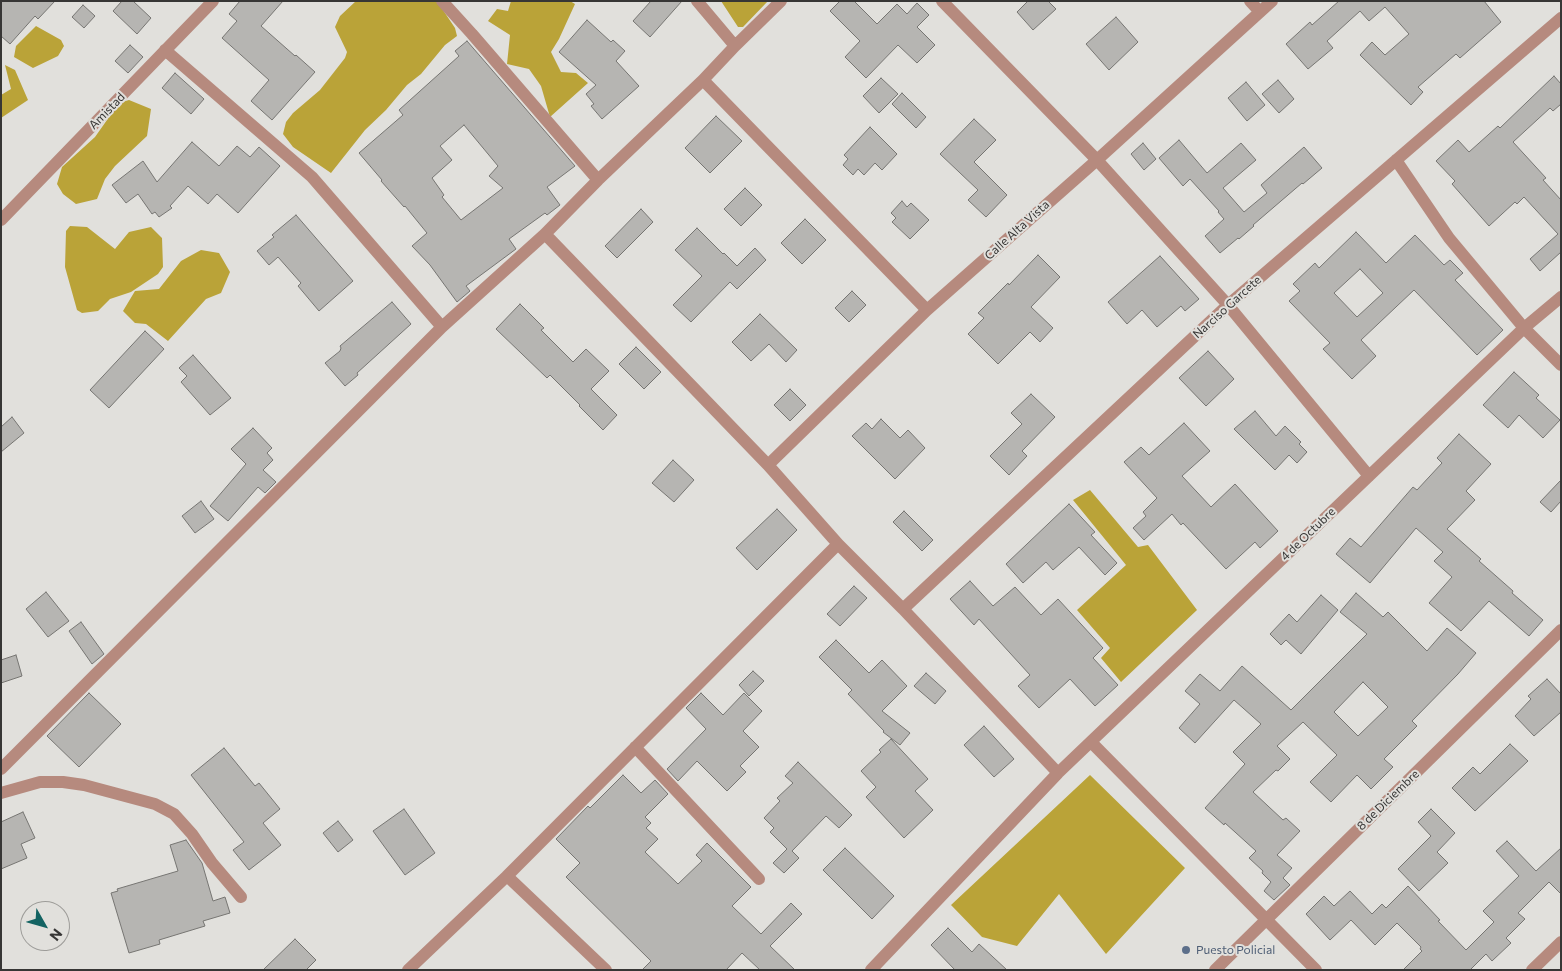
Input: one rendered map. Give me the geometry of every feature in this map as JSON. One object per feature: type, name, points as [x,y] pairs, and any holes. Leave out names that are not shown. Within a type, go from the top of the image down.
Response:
[{"type":"street","name":"Amistad","points":[[1,220],[213,1]]},
{"type":"street","points":[[442,1],[598,180]]},
{"type":"street","points":[[697,1],[735,46]]},
{"type":"street","points":[[1,769],[442,327],[545,234],[781,1]]},
{"type":"street","points":[[942,1],[1097,160],[1228,305],[1369,476]]},
{"type":"street","points":[[1250,1],[1260,12]]},
{"type":"street","name":"Calle Alta Vista","points":[[768,466],[927,310],[1097,160],[1272,1]]},
{"type":"street","name":"Narciso Garcete","points":[[903,609],[1228,305],[1561,18]]},
{"type":"street","points":[[165,50],[312,177],[442,327]]},
{"type":"street","points":[[703,80],[927,310]]},
{"type":"street","points":[[1396,160],[1450,238],[1524,328],[1561,365]]},
{"type":"street","points":[[545,234],[768,466],[838,544],[903,609],[1058,773]]},
{"type":"street","name":"4 de Octubre","points":[[871,970],[1058,773],[1524,328],[1561,297]]},
{"type":"street","points":[[408,970],[507,876],[838,544]]},
{"type":"street","name":"8 de Diciembre","points":[[1215,970],[1561,630]]},
{"type":"street","points":[[1091,742],[1316,970]]},
{"type":"street","points":[[635,747],[759,880]]},
{"type":"street","points":[[1,793],[40,782],[63,782],[84,785],[155,804],[174,814],[241,897]]},
{"type":"street","points":[[507,876],[606,970]]},
{"type":"street","points":[[1532,970],[1561,942]]},
{"type":"shaded area","points":[[356,1],[437,1],[455,28],[457,36],[445,45],[421,74],[407,85],[386,110],[365,130],[331,173],[293,147],[283,134],[286,122],[293,113],[320,90],[345,58],[347,52],[335,27],[340,16]]},
{"type":"shaded area","points":[[511,1],[570,1],[575,4],[551,52],[561,72],[576,73],[588,83],[550,117],[541,86],[529,69],[507,64],[510,35],[488,21],[497,9],[508,11]]},
{"type":"shaded area","points":[[721,1],[768,1],[743,27],[738,27]]},
{"type":"shaded area","points":[[36,26],[61,40],[64,46],[58,56],[33,68],[14,57],[16,46]]},
{"type":"shaded area","points":[[5,65],[15,70],[28,100],[1,118],[1,95],[11,89]]},
{"type":"shaded area","points":[[129,100],[151,109],[147,136],[115,166],[105,179],[97,199],[76,204],[63,194],[57,184],[62,167],[95,137],[119,103]]},
{"type":"shaded area","points":[[70,226],[87,227],[115,249],[129,232],[151,227],[162,238],[163,267],[158,274],[131,292],[110,299],[98,311],[82,313],[77,310],[65,267],[66,231]]},
{"type":"shaded area","points":[[201,250],[219,253],[230,272],[221,293],[206,299],[168,341],[146,324],[135,323],[123,311],[135,291],[159,289],[181,261]]},
{"type":"shaded area","points":[[1090,490],[1138,547],[1148,545],[1197,610],[1121,682],[1101,658],[1110,648],[1077,610],[1126,565],[1073,500]]},
{"type":"shaded area","points":[[1090,775],[1185,868],[1106,954],[1059,894],[1017,946],[982,937],[951,905]]},
{"type":"building","points":[[1,1],[55,1],[38,19],[35,16],[10,44],[1,36]]},
{"type":"building","points":[[122,1],[133,1],[151,18],[137,34],[113,11]]},
{"type":"building","points":[[240,1],[283,1],[261,26],[315,72],[272,120],[251,101],[269,80],[222,38],[237,21],[229,14]]},
{"type":"building","points":[[651,1],[682,1],[650,37],[633,21]]},
{"type":"building","points":[[840,1],[854,1],[877,24],[897,4],[907,14],[917,3],[929,15],[917,27],[935,45],[917,63],[898,45],[866,78],[845,57],[860,41],[830,11]]},
{"type":"building","points":[[1028,1],[1048,1],[1056,9],[1033,30],[1017,12]]},
{"type":"building","points":[[1339,1],[1484,1],[1501,22],[1460,58],[1456,54],[1418,87],[1423,92],[1411,105],[1360,55],[1372,42],[1385,55],[1409,34],[1385,7],[1369,21],[1360,11],[1327,41],[1333,48],[1308,69],[1286,44],[1310,22],[1312,25]]},
{"type":"building","points":[[83,5],[95,16],[84,28],[72,17]]},
{"type":"building","points":[[1116,17],[1138,42],[1109,70],[1086,44]]},
{"type":"building","points":[[587,20],[611,42],[613,40],[625,51],[616,61],[639,86],[602,119],[591,106],[594,104],[586,94],[596,85],[559,52]]},
{"type":"building","points":[[467,41],[575,166],[547,187],[560,205],[547,215],[545,213],[509,239],[516,249],[466,286],[470,291],[457,302],[430,265],[412,246],[427,233],[359,153],[403,115],[399,110],[459,56],[455,51]],"holes":[[[464,125],[498,166],[489,176],[503,188],[461,220],[442,197],[444,195],[432,178],[452,160],[440,146]]]},
{"type":"building","points":[[130,45],[143,57],[128,73],[115,61]]},
{"type":"building","points":[[175,73],[204,99],[191,114],[162,88]]},
{"type":"building","points":[[1554,76],[1561,84],[1561,104],[1553,111],[1550,108],[1513,142],[1546,178],[1543,180],[1561,200],[1561,252],[1540,271],[1530,259],[1558,234],[1524,197],[1517,204],[1515,202],[1489,226],[1452,184],[1455,181],[1436,161],[1458,140],[1469,152],[1498,126],[1500,128]]},
{"type":"building","points":[[881,78],[898,94],[879,113],[863,96]]},
{"type":"building","points":[[1278,80],[1294,99],[1279,113],[1262,94]]},
{"type":"building","points":[[1246,82],[1265,105],[1247,121],[1228,98]]},
{"type":"building","points":[[902,93],[926,117],[916,128],[892,104]]},
{"type":"building","points":[[716,116],[742,141],[710,173],[685,148]]},
{"type":"building","points":[[974,119],[996,140],[974,162],[1007,195],[986,217],[968,200],[978,190],[940,154]]},
{"type":"building","points":[[870,127],[897,154],[882,170],[875,163],[864,175],[858,169],[853,175],[843,165],[848,159],[844,155]]},
{"type":"building","points":[[1179,140],[1207,173],[1241,143],[1256,160],[1223,188],[1244,212],[1267,193],[1261,185],[1304,147],[1322,168],[1220,253],[1205,236],[1224,219],[1219,211],[1190,179],[1183,186],[1159,158]]},
{"type":"building","points":[[192,142],[219,166],[237,146],[250,157],[259,147],[280,166],[238,213],[217,194],[208,204],[188,186],[170,206],[172,208],[159,217],[155,212],[152,214],[138,194],[126,203],[112,185],[143,161],[157,182]]},
{"type":"building","points":[[1143,143],[1156,159],[1144,170],[1131,154]]},
{"type":"building","points":[[745,188],[762,205],[741,226],[724,209]]},
{"type":"building","points":[[902,201],[907,207],[911,203],[929,220],[910,239],[892,222],[896,218],[891,213]]},
{"type":"building","points":[[641,209],[653,222],[617,258],[605,246]]},
{"type":"building","points":[[296,215],[353,281],[319,311],[298,286],[301,283],[278,257],[269,265],[257,251],[274,237],[272,235]]},
{"type":"building","points":[[805,219],[826,240],[802,264],[781,243]]},
{"type":"building","points":[[697,228],[737,266],[755,248],[766,260],[737,289],[730,282],[691,322],[673,305],[702,276],[675,250]]},
{"type":"building","points":[[1356,232],[1386,263],[1415,235],[1444,265],[1450,260],[1463,273],[1455,280],[1503,330],[1477,355],[1414,290],[1361,340],[1376,356],[1352,379],[1323,349],[1330,343],[1289,301],[1300,291],[1293,284],[1315,263],[1319,268]],"holes":[[[1360,269],[1383,293],[1357,317],[1334,293]]]},
{"type":"building","points":[[1038,255],[1060,277],[1031,307],[1053,328],[1040,342],[1030,332],[998,364],[968,334],[984,318],[978,313]]},
{"type":"building","points":[[1160,256],[1199,299],[1185,311],[1181,306],[1157,327],[1142,310],[1127,324],[1108,302]]},
{"type":"building","points":[[852,291],[866,305],[849,322],[835,308]]},
{"type":"building","points":[[392,302],[411,324],[345,386],[325,363],[340,351],[340,346]]},
{"type":"building","points":[[520,304],[544,328],[541,330],[573,362],[586,349],[609,371],[591,389],[617,415],[603,430],[550,375],[547,378],[496,329]]},
{"type":"building","points":[[760,314],[797,350],[786,362],[769,344],[751,361],[732,342]]},
{"type":"building","points":[[145,331],[164,349],[109,408],[90,390]]},
{"type":"building","points":[[636,347],[661,372],[644,389],[619,364]]},
{"type":"building","points":[[1208,351],[1234,379],[1206,406],[1179,378]]},
{"type":"building","points":[[193,355],[231,398],[210,415],[181,382],[187,376],[179,368]]},
{"type":"building","points":[[1514,372],[1539,395],[1536,398],[1560,420],[1543,438],[1519,415],[1508,428],[1483,405]]},
{"type":"building","points":[[790,389],[806,405],[790,421],[774,405]]},
{"type":"building","points":[[1031,394],[1055,417],[1022,451],[1027,456],[1009,475],[990,456],[1022,424],[1011,413]]},
{"type":"building","points":[[1255,411],[1276,436],[1285,426],[1301,442],[1299,444],[1307,452],[1297,463],[1289,455],[1275,470],[1234,429]]},
{"type":"building","points":[[12,417],[24,433],[1,452],[1,427]]},
{"type":"building","points":[[881,419],[900,438],[908,430],[925,448],[895,479],[852,436],[866,423],[872,429]]},
{"type":"building","points":[[1184,423],[1210,451],[1182,476],[1211,507],[1235,484],[1278,531],[1260,548],[1255,542],[1226,569],[1183,523],[1181,525],[1172,514],[1144,540],[1133,528],[1146,516],[1143,512],[1157,498],[1124,462],[1141,447],[1149,455]]},
{"type":"building","points":[[253,428],[272,448],[267,453],[273,460],[263,470],[276,482],[265,493],[258,487],[228,521],[210,506],[246,464],[231,449]]},
{"type":"building","points":[[1459,434],[1491,464],[1466,491],[1475,500],[1447,529],[1481,559],[1479,561],[1513,591],[1512,593],[1543,620],[1529,636],[1489,601],[1461,631],[1429,603],[1452,577],[1434,561],[1443,552],[1416,528],[1370,583],[1336,554],[1350,538],[1361,547],[1413,487],[1417,490],[1442,463],[1437,458]]},
{"type":"building","points":[[673,460],[694,480],[674,502],[652,483]]},
{"type":"building","points":[[1561,480],[1561,501],[1551,512],[1540,502]]},
{"type":"building","points":[[201,501],[214,519],[195,533],[182,516]]},
{"type":"building","points":[[1069,504],[1095,532],[1091,535],[1117,563],[1105,575],[1079,547],[1053,570],[1046,562],[1023,583],[1006,564]]},
{"type":"building","points":[[777,509],[797,530],[757,570],[736,548]]},
{"type":"building","points":[[904,511],[933,540],[922,551],[893,522]]},
{"type":"building","points":[[970,581],[993,606],[1015,587],[1041,615],[1058,599],[1103,648],[1093,658],[1118,685],[1095,706],[1070,679],[1039,708],[1018,686],[1030,675],[979,619],[974,625],[950,599]]},
{"type":"building","points":[[854,586],[867,598],[840,626],[827,614]]},
{"type":"building","points":[[46,592],[69,621],[48,637],[26,609]]},
{"type":"building","points":[[1356,593],[1383,617],[1388,612],[1427,651],[1447,628],[1476,653],[1412,721],[1417,726],[1384,759],[1393,767],[1371,789],[1357,775],[1331,802],[1310,782],[1337,755],[1303,722],[1277,746],[1290,759],[1253,792],[1283,820],[1286,818],[1300,831],[1277,855],[1292,868],[1283,878],[1290,885],[1274,900],[1264,891],[1271,882],[1262,873],[1263,871],[1249,858],[1256,851],[1205,808],[1245,764],[1233,752],[1261,724],[1234,700],[1195,743],[1179,728],[1200,704],[1185,691],[1200,674],[1220,691],[1242,666],[1291,710],[1367,634],[1340,612]],"holes":[[[1363,682],[1388,707],[1358,736],[1334,712]]]},
{"type":"building","points":[[1321,595],[1338,610],[1301,654],[1286,640],[1281,645],[1270,634],[1289,614],[1297,622]]},
{"type":"building","points":[[81,622],[104,654],[92,664],[69,631]]},
{"type":"building","points":[[836,640],[869,673],[882,660],[907,686],[882,711],[910,733],[900,745],[883,732],[848,694],[852,690],[819,657]]},
{"type":"building","points":[[16,655],[22,676],[1,683],[1,660]]},
{"type":"building","points":[[753,671],[764,681],[749,696],[739,685]]},
{"type":"building","points":[[926,673],[946,691],[935,704],[914,686]]},
{"type":"building","points":[[1547,679],[1561,694],[1561,712],[1534,736],[1515,716],[1531,699],[1528,696]]},
{"type":"building","points":[[89,693],[121,724],[79,767],[47,736]]},
{"type":"building","points":[[701,693],[723,715],[744,693],[762,711],[743,731],[759,747],[740,766],[746,772],[727,791],[697,761],[678,781],[667,769],[706,729],[686,708]]},
{"type":"building","points":[[984,726],[1014,759],[994,777],[964,745]]},
{"type":"building","points":[[891,739],[928,779],[915,791],[933,810],[904,838],[866,797],[876,787],[861,771],[881,752],[879,750]]},
{"type":"building","points":[[1510,744],[1528,761],[1475,811],[1452,788],[1473,767],[1480,774]]},
{"type":"building","points":[[224,748],[255,786],[259,783],[280,809],[263,823],[281,845],[249,870],[233,850],[244,842],[191,775]]},
{"type":"building","points":[[798,762],[852,815],[839,828],[826,816],[792,851],[799,858],[784,873],[773,863],[787,849],[770,832],[774,828],[764,818],[780,801],[777,798],[793,783],[785,776]]},
{"type":"building","points":[[623,775],[641,793],[655,780],[668,794],[645,817],[651,823],[646,828],[658,839],[645,852],[678,884],[702,861],[696,855],[707,843],[751,887],[732,906],[761,934],[791,903],[802,914],[770,946],[795,970],[760,970],[742,953],[726,970],[642,970],[651,961],[566,877],[580,863],[556,839],[588,806],[590,808]]},
{"type":"building","points":[[404,809],[435,853],[405,875],[373,831]]},
{"type":"building","points":[[1431,809],[1455,833],[1437,852],[1448,863],[1419,891],[1398,869],[1431,836],[1418,822]]},
{"type":"building","points":[[23,812],[35,838],[21,844],[27,858],[1,869],[1,822]]},
{"type":"building","points":[[338,821],[353,840],[338,852],[323,833]]},
{"type":"building","points":[[186,840],[202,863],[213,901],[225,897],[230,913],[203,921],[205,926],[159,940],[160,944],[129,953],[111,893],[118,891],[117,889],[178,871],[170,845]]},
{"type":"building","points":[[1507,841],[1536,871],[1561,848],[1561,894],[1549,882],[1518,913],[1525,919],[1506,938],[1511,943],[1492,961],[1486,954],[1470,970],[1403,970],[1422,951],[1421,947],[1397,923],[1375,945],[1351,920],[1330,940],[1306,914],[1324,896],[1334,906],[1350,891],[1372,914],[1382,904],[1386,908],[1408,886],[1466,950],[1494,922],[1483,911],[1519,876],[1496,851]]},
{"type":"building","points":[[845,848],[894,896],[872,919],[823,870]]},
{"type":"building","points":[[948,928],[972,952],[979,944],[1007,970],[955,970],[931,945]]},
{"type":"building","points":[[295,939],[316,960],[306,970],[263,970]]},
{"type":"place","name":"Puesto Policial","points":[[1186,950]]}]
